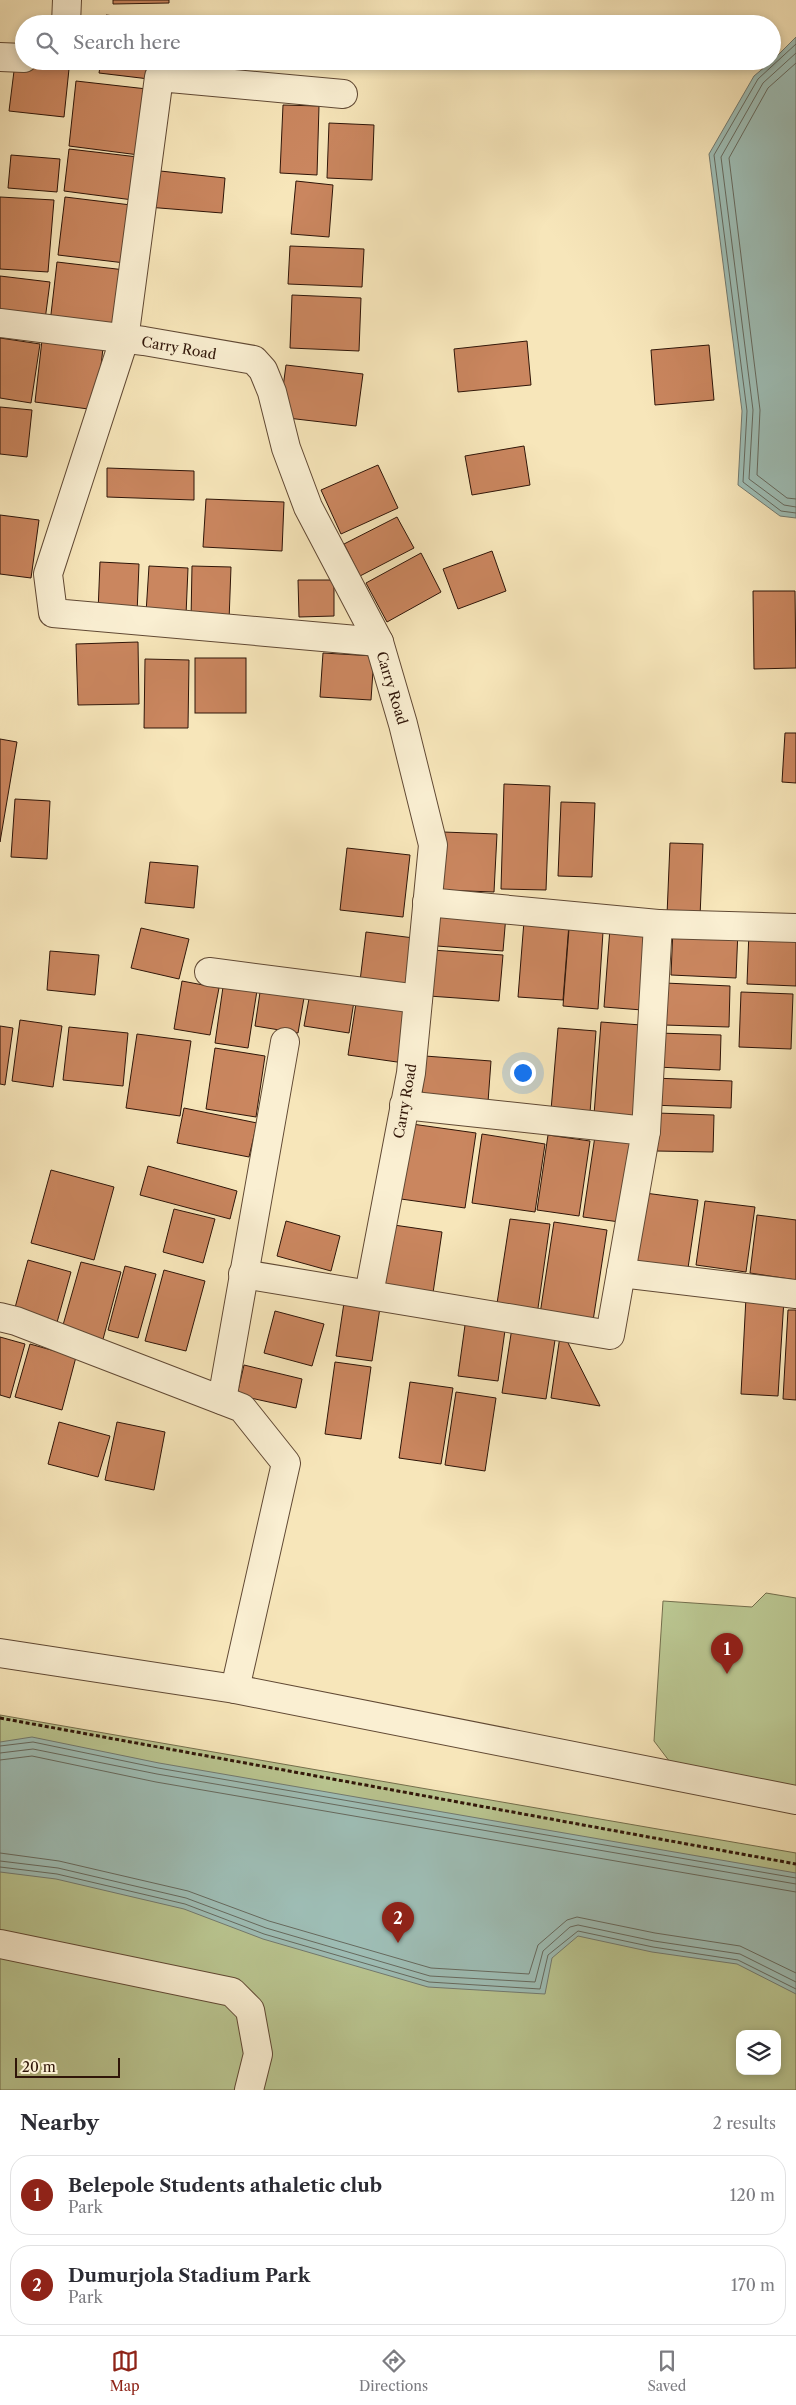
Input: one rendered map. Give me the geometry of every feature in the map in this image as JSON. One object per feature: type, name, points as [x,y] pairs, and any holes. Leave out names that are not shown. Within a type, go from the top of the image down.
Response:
[{"type":"street","points":[[66,15],[67,0]]},
{"type":"street","points":[[0,57],[15,58]]},
{"type":"street","points":[[343,94],[159,77],[124,340],[48,574],[54,613],[379,642]]},
{"type":"street","name":"Carry Road","points":[[0,323],[254,360],[263,370],[272,392],[286,448],[308,507],[379,642],[404,724],[433,845],[411,1073],[369,1294]]},
{"type":"street","points":[[428,902],[658,924],[796,928]]},
{"type":"street","points":[[244,1274],[610,1335],[646,1131],[658,924]]},
{"type":"street","points":[[209,972],[418,999]]},
{"type":"street","points":[[222,1400],[285,1042]]},
{"type":"street","points":[[404,1106],[646,1131]]},
{"type":"street","points":[[621,1273],[796,1294]]},
{"type":"street","points":[[0,1317],[16,1321],[242,1408],[286,1463],[235,1688]]},
{"type":"street","points":[[0,1653],[235,1688],[796,1800]]},
{"type":"street","points":[[0,1944],[232,1992],[250,2010],[258,2054],[249,2090]]},
{"type":"path","points":[[0,1718],[796,1864]]},
{"type":"green space","points":[[766,1593],[796,1598],[796,1791],[673,1766],[654,1741],[663,1601],[752,1607]]},
{"type":"green space","points":[[0,1715],[796,1853],[796,2090],[0,2090]]},
{"type":"water","points":[[796,37],[796,518],[780,516],[738,485],[742,411],[709,154],[754,76],[761,70],[781,70],[781,52]]},
{"type":"water","points":[[32,1737],[159,1763],[796,1873],[796,1994],[737,1964],[652,1952],[578,1936],[552,1958],[545,1994],[428,1987],[263,1939],[184,1909],[56,1879],[0,1872],[0,1742]]},
{"type":"building","points":[[113,0],[169,0],[169,3],[113,4]]},
{"type":"building","points":[[15,63],[15,70],[69,70],[64,117],[9,111]]},
{"type":"building","points":[[100,70],[150,70],[149,79],[99,73]]},
{"type":"building","points":[[76,81],[147,89],[139,155],[69,146]]},
{"type":"building","points":[[283,105],[319,106],[317,175],[280,173]]},
{"type":"building","points":[[329,123],[374,125],[372,180],[327,178]]},
{"type":"building","points":[[69,149],[138,157],[133,200],[64,191]]},
{"type":"building","points":[[11,155],[60,159],[57,192],[8,188]]},
{"type":"building","points":[[151,170],[225,178],[222,213],[147,207]]},
{"type":"building","points":[[296,181],[333,185],[329,237],[291,234]]},
{"type":"building","points":[[0,197],[54,200],[48,272],[0,269]]},
{"type":"building","points":[[65,197],[131,205],[125,263],[58,255]]},
{"type":"building","points":[[290,246],[364,249],[362,287],[288,284]]},
{"type":"building","points":[[57,262],[125,270],[117,332],[50,323]]},
{"type":"building","points":[[0,276],[50,282],[45,320],[0,315]]},
{"type":"building","points":[[292,295],[361,298],[359,351],[290,348]]},
{"type":"building","points":[[0,338],[40,344],[31,403],[0,398]]},
{"type":"building","points":[[42,340],[103,348],[96,410],[35,402]]},
{"type":"building","points":[[527,341],[531,385],[458,392],[454,349]]},
{"type":"building","points":[[709,345],[714,400],[655,405],[651,350]]},
{"type":"building","points":[[286,365],[363,374],[356,426],[279,417]]},
{"type":"building","points":[[0,407],[32,410],[27,457],[0,454]]},
{"type":"building","points":[[524,446],[530,485],[472,495],[465,456]]},
{"type":"building","points":[[378,465],[398,508],[341,534],[321,490]]},
{"type":"building","points":[[107,468],[194,471],[194,500],[107,497]]},
{"type":"building","points":[[206,499],[284,502],[282,551],[203,547]]},
{"type":"building","points":[[0,515],[39,520],[31,578],[0,574]]},
{"type":"building","points":[[397,517],[414,548],[360,576],[344,544]]},
{"type":"building","points":[[492,551],[506,591],[458,609],[443,569]]},
{"type":"building","points":[[421,553],[441,592],[387,622],[366,583]]},
{"type":"building","points":[[100,562],[139,564],[137,614],[98,612]]},
{"type":"building","points":[[149,566],[188,568],[186,615],[146,613]]},
{"type":"building","points":[[192,566],[231,567],[229,621],[191,620]]},
{"type":"building","points":[[298,580],[334,580],[334,616],[299,617]]},
{"type":"building","points":[[753,591],[795,591],[796,668],[754,669]]},
{"type":"building","points":[[138,642],[139,704],[78,705],[76,644]]},
{"type":"building","points":[[323,653],[374,656],[371,700],[320,697]]},
{"type":"building","points":[[195,658],[246,658],[246,713],[195,713]]},
{"type":"building","points":[[145,659],[189,660],[188,728],[144,728]]},
{"type":"building","points":[[785,733],[796,733],[796,783],[782,782]]},
{"type":"building","points":[[0,739],[17,742],[0,842]]},
{"type":"building","points":[[504,784],[550,786],[546,890],[501,889]]},
{"type":"building","points":[[15,799],[50,801],[47,859],[11,857]]},
{"type":"building","points":[[561,802],[595,803],[592,877],[558,876]]},
{"type":"building","points":[[443,832],[497,834],[494,892],[440,890]]},
{"type":"building","points":[[670,843],[703,844],[700,917],[667,915]]},
{"type":"building","points":[[347,848],[410,855],[403,917],[340,910]]},
{"type":"building","points":[[150,862],[198,866],[194,908],[145,903]]},
{"type":"building","points":[[440,910],[506,915],[503,951],[437,946]]},
{"type":"building","points":[[524,921],[569,924],[563,1000],[518,997]]},
{"type":"building","points":[[141,928],[189,939],[179,979],[131,968]]},
{"type":"building","points":[[610,928],[648,931],[642,1010],[604,1007]]},
{"type":"building","points":[[673,928],[738,930],[736,978],[671,975]]},
{"type":"building","points":[[569,929],[603,932],[598,1009],[563,1006]]},
{"type":"building","points":[[749,931],[796,933],[796,986],[747,984]]},
{"type":"building","points":[[366,932],[414,938],[408,987],[360,981]]},
{"type":"building","points":[[432,950],[503,955],[499,1001],[429,996]]},
{"type":"building","points":[[50,951],[99,955],[95,995],[47,990]]},
{"type":"building","points":[[262,979],[306,986],[298,1033],[255,1026]]},
{"type":"building","points":[[224,980],[258,984],[248,1048],[215,1043]]},
{"type":"building","points":[[182,981],[219,988],[210,1035],[174,1029]]},
{"type":"building","points":[[665,983],[730,986],[729,1027],[664,1025]]},
{"type":"building","points":[[311,988],[355,995],[349,1033],[304,1026]]},
{"type":"building","points":[[741,992],[793,994],[791,1049],[739,1047]]},
{"type":"building","points":[[357,997],[413,1006],[404,1063],[348,1055]]},
{"type":"building","points":[[20,1020],[62,1026],[53,1087],[12,1081]]},
{"type":"building","points":[[601,1022],[641,1025],[634,1117],[594,1115]]},
{"type":"building","points":[[0,1026],[13,1028],[5,1085],[0,1084]]},
{"type":"building","points":[[69,1027],[128,1033],[123,1086],[63,1080]]},
{"type":"building","points":[[558,1028],[596,1031],[590,1113],[551,1110]]},
{"type":"building","points":[[658,1033],[721,1035],[720,1070],[657,1067]]},
{"type":"building","points":[[137,1034],[191,1041],[180,1116],[126,1108]]},
{"type":"building","points":[[215,1048],[265,1056],[256,1117],[206,1109]]},
{"type":"building","points":[[425,1056],[491,1061],[488,1102],[422,1096]]},
{"type":"building","points":[[653,1078],[732,1081],[731,1108],[651,1105]]},
{"type":"building","points":[[184,1108],[257,1123],[249,1157],[177,1143]]},
{"type":"building","points":[[657,1113],[714,1115],[713,1152],[656,1151]]},
{"type":"building","points":[[412,1124],[476,1133],[465,1208],[401,1199]]},
{"type":"building","points":[[482,1134],[545,1144],[535,1212],[472,1203]]},
{"type":"building","points":[[548,1135],[590,1141],[579,1216],[537,1210]]},
{"type":"building","points":[[595,1136],[639,1143],[627,1223],[583,1217]]},
{"type":"building","points":[[148,1166],[237,1191],[230,1219],[140,1195]]},
{"type":"building","points":[[51,1170],[114,1187],[94,1260],[31,1243]]},
{"type":"building","points":[[645,1193],[698,1200],[687,1275],[635,1268]]},
{"type":"building","points":[[705,1201],[755,1207],[746,1272],[696,1265]]},
{"type":"building","points":[[174,1209],[215,1219],[203,1263],[163,1252]]},
{"type":"building","points":[[757,1215],[796,1220],[796,1280],[750,1273]]},
{"type":"building","points":[[510,1219],[550,1224],[537,1315],[496,1310]]},
{"type":"building","points":[[286,1221],[340,1236],[331,1271],[277,1256]]},
{"type":"building","points":[[554,1222],[607,1230],[593,1321],[540,1314]]},
{"type":"building","points":[[387,1224],[442,1232],[433,1293],[378,1285]]},
{"type":"building","points":[[28,1260],[71,1272],[56,1326],[13,1315]]},
{"type":"building","points":[[81,1262],[121,1272],[102,1343],[61,1332]]},
{"type":"building","points":[[125,1266],[156,1274],[138,1338],[108,1330]]},
{"type":"building","points":[[164,1270],[205,1281],[186,1351],[145,1341]]},
{"type":"building","points":[[345,1296],[381,1301],[372,1361],[336,1356]]},
{"type":"building","points":[[746,1297],[784,1299],[778,1396],[741,1394]]},
{"type":"building","points":[[788,1310],[796,1310],[796,1400],[783,1399]]},
{"type":"building","points":[[275,1311],[324,1324],[312,1366],[264,1353]]},
{"type":"building","points":[[466,1318],[506,1323],[498,1381],[458,1376]]},
{"type":"building","points":[[513,1321],[557,1327],[546,1399],[502,1393]]},
{"type":"building","points":[[561,1329],[600,1406],[551,1398]]},
{"type":"building","points":[[0,1337],[25,1344],[10,1398],[0,1395]]},
{"type":"building","points":[[30,1344],[76,1357],[62,1410],[15,1397]]},
{"type":"building","points":[[335,1362],[371,1367],[361,1439],[325,1434]]},
{"type":"building","points":[[244,1365],[302,1379],[296,1408],[237,1395]]},
{"type":"building","points":[[410,1382],[453,1388],[441,1464],[399,1458]]},
{"type":"building","points":[[456,1392],[496,1398],[485,1471],[445,1465]]},
{"type":"building","points":[[59,1422],[110,1436],[98,1477],[48,1464]]},
{"type":"building","points":[[117,1422],[165,1432],[154,1490],[105,1480]]},
{"type":"place","name":"Belepole Students athaletic club","points":[[727,1674]]},
{"type":"place","name":"Dumurjola Stadium Park","points":[[398,1943]]}]
